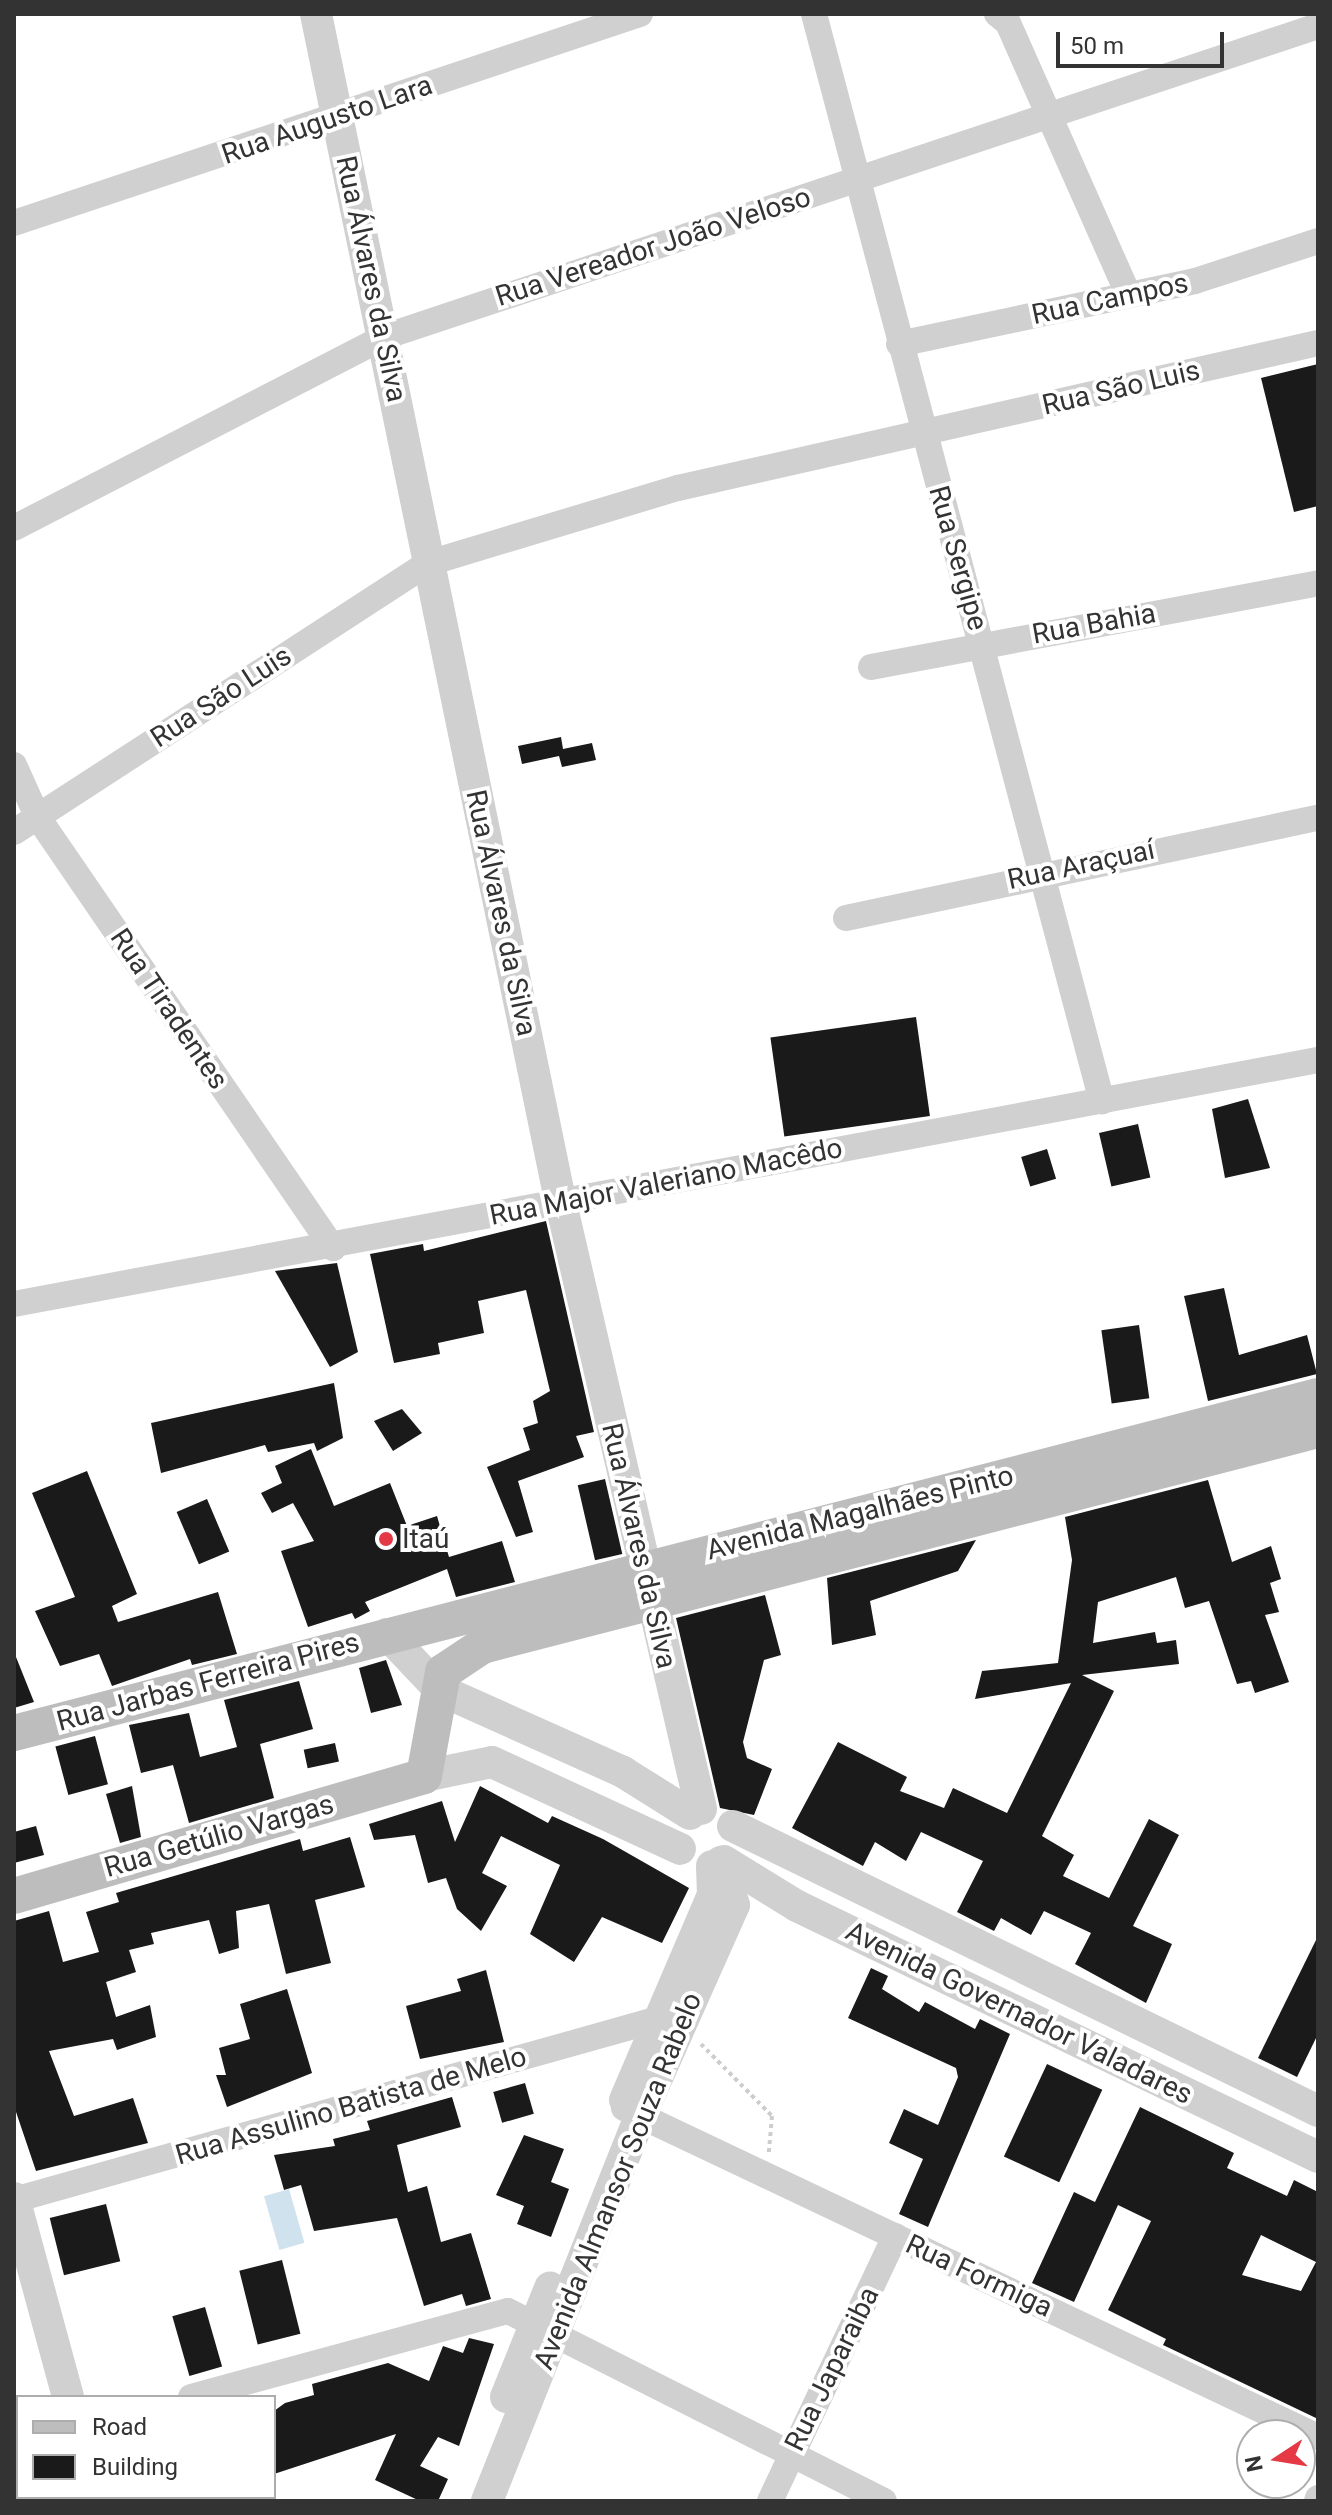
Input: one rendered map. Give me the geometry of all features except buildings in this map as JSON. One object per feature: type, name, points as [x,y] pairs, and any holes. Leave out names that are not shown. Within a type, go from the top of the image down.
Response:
[{"type":"main road","name":"Avenida Magalhães Pinto","points":[[1060,1480],[1318,1396]]},
{"type":"main road","name":"Avenida Magalhães Pinto","points":[[395,1632],[646,1586],[1060,1480],[1318,1430]]},
{"type":"main road","name":"Avenida Magalhães Pinto","points":[[440,1690],[443,1672],[482,1646],[646,1586]]},
{"type":"main road","name":"Rua Jarbas Ferreira Pires","points":[[14,1733],[395,1632]]},
{"type":"main road","points":[[424,1776],[440,1690]]},
{"type":"main road","name":"Rua Getúlio Vargas","points":[[14,1896],[424,1776]]},
{"type":"street","name":"Rua Álvares da Silva","points":[[316,14],[560,1199],[696,1812]]},
{"type":"street","name":"Rua Augusto Lara","points":[[14,223],[336,117],[596,21],[640,14]]},
{"type":"street","name":"Rua Sergipe","points":[[814,14],[1102,1102]]},
{"type":"street","points":[[997,14],[1050,115],[1127,292]]},
{"type":"street","name":"Rua Vereador João Veloso","points":[[14,528],[384,337],[1318,26]]},
{"type":"street","name":"Rua Campos","points":[[899,344],[1127,292],[1195,281],[1318,241]]},
{"type":"street","name":"Rua São Luis","points":[[14,832],[429,563],[678,488],[1318,343]]},
{"type":"street","name":"Rua Bahia","points":[[871,667],[982,642],[1318,583]]},
{"type":"street","name":"Rua Tiradentes","points":[[14,765],[37,816],[333,1248]]},
{"type":"street","name":"Rua Araçuaí","points":[[846,918],[1041,872],[1318,818]]},
{"type":"street","name":"Rua Major Valeriano Macêdo","points":[[14,1304],[333,1248],[560,1199],[1318,1060]]},
{"type":"street","points":[[395,1632],[440,1690],[623,1772],[696,1812],[725,1816],[733,1826],[719,1863],[688,1860],[680,1849],[681,1824],[696,1812]]},
{"type":"street","name":"Rua Getúlio Vargas","points":[[424,1776],[492,1762],[680,1849]]},
{"type":"street","name":"Avenida Governador Valadares","points":[[733,1826],[1318,2111]]},
{"type":"street","name":"Avenida Governador Valadares","points":[[719,1863],[797,1906],[1318,2157]]},
{"type":"street","name":"Avenida Almansor Souza Rabelo","points":[[631,2111],[687,2011],[734,1905],[719,1863]]},
{"type":"street","name":"Avenida Almansor Souza Rabelo","points":[[487,2501],[545,2332],[631,2111],[656,2020],[713,1895],[719,1863]]},
{"type":"street","name":"Rua Assulino Batista de Melo","points":[[14,2199],[687,2011]]},
{"type":"street","points":[[1095,2051],[1112,2012]]},
{"type":"street","name":"Rua Formiga","points":[[631,2111],[1318,2437]]},
{"type":"street","points":[[14,2199],[67,2395]]},
{"type":"street","name":"Rua Japaraiba","points":[[770,2501],[895,2236]]},
{"type":"street","points":[[198,2395],[486,2313],[508,2311],[790,2457],[884,2501]]},
{"type":"street","name":"Avenida Almansor Souza Rabelo","points":[[465,2501],[545,2332]]},
{"type":"path","points":[[687,2011],[707,2053],[738,2075],[772,2116],[765,2175]]},
{"type":"water","points":[[289,2189],[304,2243],[279,2250],[264,2196]]},
{"type":"place","name":"Itaú","points":[[386,1539]]}]
